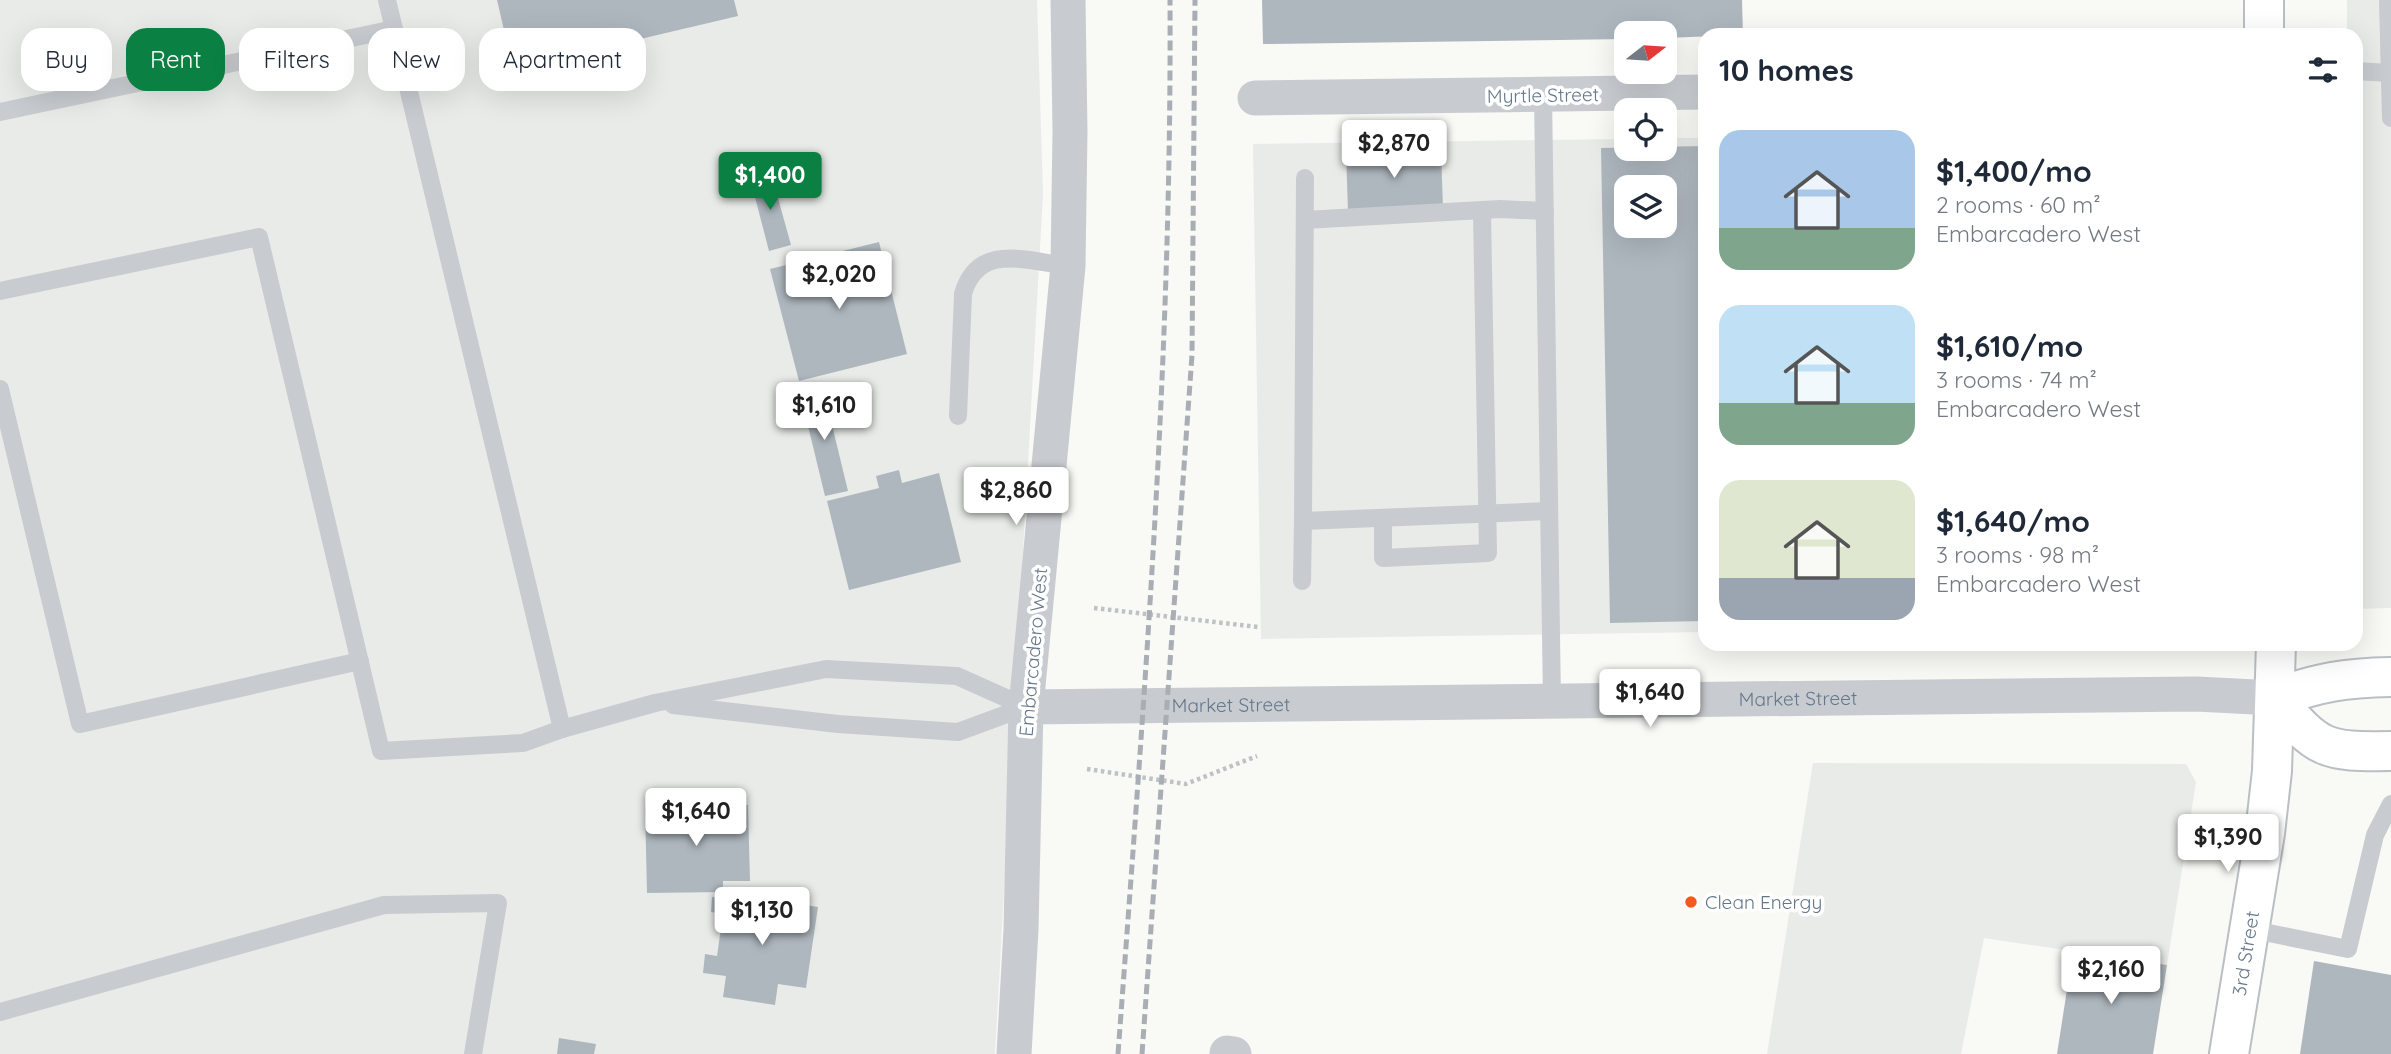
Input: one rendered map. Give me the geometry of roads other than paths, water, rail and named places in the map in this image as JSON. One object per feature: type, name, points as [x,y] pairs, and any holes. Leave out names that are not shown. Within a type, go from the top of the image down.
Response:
[{"type":"street","name":"Embarcadero West","points":[[1014,1054],[1021,929],[1026,707],[1068,266],[1068,0]]},
{"type":"street","points":[[2264,0],[2264,28]]},
{"type":"street","name":"Myrtle Street","points":[[1255,98],[1698,92]]},
{"type":"street","name":"3rd Street","points":[[2229,1054],[2265,834],[2276,651]]},
{"type":"street","name":"Market Street","points":[[1026,707],[2196,694],[2275,698],[2318,683],[2344,678],[2391,677]]},
{"type":"street","points":[[2275,698],[2303,731],[2322,746],[2341,751],[2391,751]]},
{"type":"lane","points":[[387,0],[394,28]]},
{"type":"lane","points":[[2388,0],[2391,118]]},
{"type":"lane","points":[[0,112],[368,34]]},
{"type":"lane","points":[[2363,71],[2389,72]]},
{"type":"lane","points":[[409,91],[562,729]]},
{"type":"lane","points":[[1543,95],[1552,702]]},
{"type":"lane","points":[[1302,580],[1305,178]]},
{"type":"lane","points":[[1306,220],[1482,211],[1545,211]]},
{"type":"lane","points":[[1383,518],[1383,558],[1488,553],[1482,211]]},
{"type":"lane","points":[[0,291],[259,237],[381,751],[523,743],[655,703],[826,669],[957,676],[1026,707]]},
{"type":"lane","points":[[958,415],[963,295],[968,276],[987,261],[1004,257],[1068,266]]},
{"type":"lane","points":[[0,389],[80,723],[360,661]]},
{"type":"lane","points":[[1303,521],[1488,512],[1549,512]]},
{"type":"lane","points":[[655,703],[838,724],[958,732],[1026,707]]},
{"type":"lane","points":[[2249,929],[2348,949],[2375,835],[2391,804]]},
{"type":"lane","points":[[0,1012],[384,905],[498,903],[473,1054]]},
{"type":"railway","points":[[1118,1054],[1146,659],[1161,396],[1170,0]]},
{"type":"railway","points":[[1142,1054],[1192,355],[1195,0]]},
{"type":"place","name":"Clean Energy","points":[[1691,902]]}]
